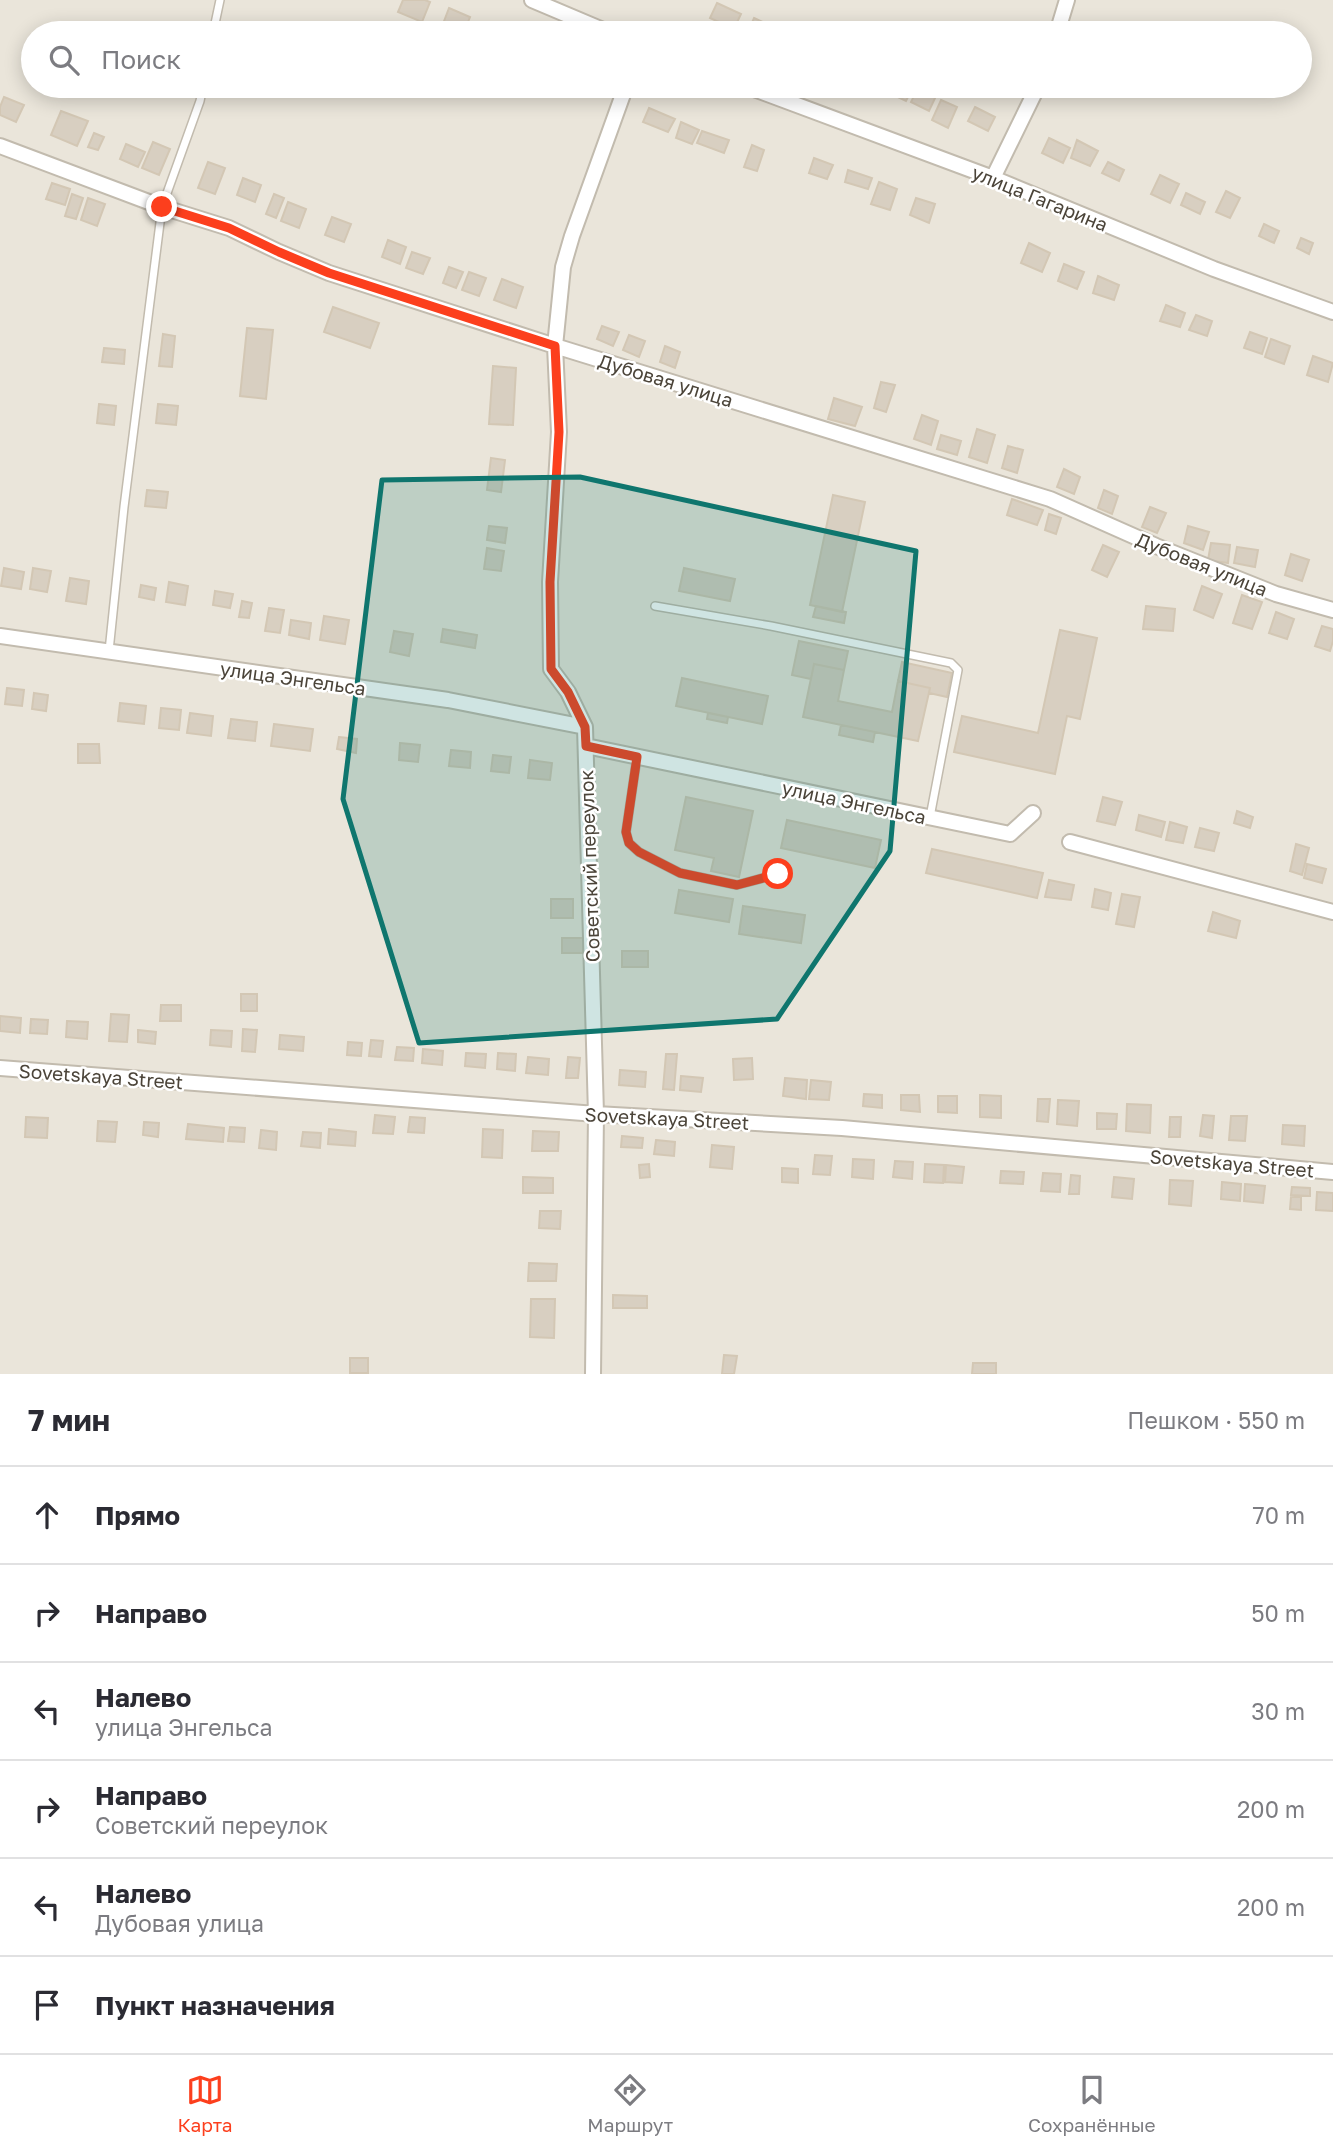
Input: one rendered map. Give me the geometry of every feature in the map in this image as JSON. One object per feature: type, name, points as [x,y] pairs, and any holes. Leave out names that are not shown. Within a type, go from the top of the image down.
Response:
[{"type":"street","points":[[532,0],[582,21]]},
{"type":"street","points":[[1060,21],[1067,0]]},
{"type":"street","name":"Советский переулок","points":[[593,1374],[596,1114],[586,746],[585,727],[568,692],[551,669],[550,582],[559,432],[555,346],[563,267],[622,98]]},
{"type":"street","name":"улица Гагарина","points":[[778,98],[993,178],[1214,269],[1333,312]]},
{"type":"street","points":[[993,178],[1032,98]]},
{"type":"street","name":"Дубовая улица","points":[[0,146],[162,207],[229,228],[329,273],[1050,499],[1156,546],[1276,594],[1333,610]]},
{"type":"street","name":"улица Энгельса","points":[[0,636],[448,700],[585,727]]},
{"type":"street","name":"улица Энгельса","points":[[586,746],[1010,834],[1033,813]]},
{"type":"street","points":[[1070,842],[1333,912]]},
{"type":"street","name":"Sovetskaya Street","points":[[0,1068],[596,1114],[842,1128],[1333,1172]]},
{"type":"lane","points":[[216,21],[220,0]]},
{"type":"lane","points":[[109,650],[162,207],[201,98]]},
{"type":"lane","points":[[655,606],[771,626],[951,663],[958,670],[930,817]]},
{"type":"lane","points":[[637,757],[626,832],[629,843],[639,852],[680,873],[737,885],[778,874]]},
{"type":"highlighted area","points":[[580,477],[916,551],[890,851],[777,1019],[419,1043],[343,799],[382,480]]},
{"type":"shaded area","points":[[0,0],[1333,0],[1333,1374],[0,1374]]},
{"type":"building","points":[[403,0],[430,2],[422,21],[398,12]]},
{"type":"building","points":[[717,3],[741,14],[738,21],[717,21],[710,18]]},
{"type":"building","points":[[449,8],[470,17],[468,21],[444,21]]},
{"type":"building","points":[[4,97],[24,105],[16,122],[0,115]]},
{"type":"building","points":[[913,98],[935,98],[929,111],[911,102]]},
{"type":"building","points":[[941,100],[957,107],[948,128],[932,120]]},
{"type":"building","points":[[975,107],[995,117],[988,131],[968,121]]},
{"type":"building","points":[[649,108],[675,119],[668,132],[643,122]]},
{"type":"building","points":[[61,111],[88,121],[77,146],[51,135]]},
{"type":"building","points":[[681,122],[699,130],[692,144],[676,138]]},
{"type":"building","points":[[702,131],[729,140],[724,153],[697,143]]},
{"type":"building","points":[[94,133],[104,137],[98,150],[88,147]]},
{"type":"building","points":[[1049,138],[1070,148],[1063,163],[1042,153]]},
{"type":"building","points":[[1077,140],[1098,151],[1090,166],[1071,158]]},
{"type":"building","points":[[153,142],[170,149],[159,175],[142,168]]},
{"type":"building","points":[[126,144],[145,152],[138,167],[120,159]]},
{"type":"building","points":[[752,145],[764,150],[757,171],[744,167]]},
{"type":"building","points":[[814,158],[833,165],[827,179],[809,173]]},
{"type":"building","points":[[208,162],[225,168],[215,194],[198,188]]},
{"type":"building","points":[[1108,162],[1124,170],[1119,181],[1102,173]]},
{"type":"building","points":[[848,170],[872,178],[868,189],[845,182]]},
{"type":"building","points":[[1160,175],[1179,184],[1170,203],[1151,194]]},
{"type":"building","points":[[243,178],[261,185],[255,202],[237,195]]},
{"type":"building","points":[[879,182],[897,189],[890,210],[871,204]]},
{"type":"building","points":[[52,183],[70,189],[65,205],[46,199]]},
{"type":"building","points":[[1226,191],[1240,198],[1230,218],[1216,212]]},
{"type":"building","points":[[1186,193],[1205,202],[1200,214],[1181,205]]},
{"type":"building","points":[[72,194],[83,198],[76,219],[65,216]]},
{"type":"building","points":[[274,194],[284,198],[276,218],[266,214]]},
{"type":"building","points":[[88,198],[105,204],[97,226],[81,220]]},
{"type":"building","points":[[916,198],[935,204],[929,223],[910,215]]},
{"type":"building","points":[[288,202],[306,209],[299,228],[281,221]]},
{"type":"building","points":[[332,217],[351,224],[344,242],[325,235]]},
{"type":"building","points":[[1264,224],[1279,231],[1274,243],[1259,236]]},
{"type":"building","points":[[1301,238],[1313,243],[1309,254],[1297,248]]},
{"type":"building","points":[[388,240],[406,247],[400,264],[382,257]]},
{"type":"building","points":[[1029,243],[1050,253],[1042,272],[1021,263]]},
{"type":"building","points":[[412,252],[430,258],[423,274],[406,268]]},
{"type":"building","points":[[1064,264],[1084,272],[1077,289],[1058,281]]},
{"type":"building","points":[[449,267],[463,272],[456,288],[443,283]]},
{"type":"building","points":[[469,272],[486,278],[479,296],[462,290]]},
{"type":"building","points":[[1098,276],[1119,285],[1114,300],[1093,293]]},
{"type":"building","points":[[502,279],[523,287],[516,308],[494,300]]},
{"type":"building","points":[[1166,305],[1185,313],[1180,327],[1160,321]]},
{"type":"building","points":[[333,307],[379,323],[370,348],[324,332]]},
{"type":"building","points":[[1196,315],[1212,321],[1207,336],[1189,330]]},
{"type":"building","points":[[602,326],[619,332],[613,346],[597,339]]},
{"type":"building","points":[[247,328],[273,330],[266,399],[240,396]]},
{"type":"building","points":[[1250,332],[1267,338],[1262,354],[1244,348]]},
{"type":"building","points":[[163,334],[175,336],[172,367],[159,366]]},
{"type":"building","points":[[629,335],[645,341],[639,357],[623,350]]},
{"type":"building","points":[[1271,339],[1290,346],[1284,364],[1265,357]]},
{"type":"building","points":[[665,346],[680,352],[675,368],[660,362]]},
{"type":"building","points":[[104,348],[125,350],[124,364],[102,362]]},
{"type":"building","points":[[1313,356],[1333,363],[1328,382],[1307,375]]},
{"type":"building","points":[[493,366],[516,368],[513,425],[489,424]]},
{"type":"building","points":[[881,382],[895,385],[886,412],[874,408]]},
{"type":"building","points":[[834,398],[862,407],[855,426],[828,419]]},
{"type":"building","points":[[99,404],[116,406],[114,425],[97,423]]},
{"type":"building","points":[[158,404],[178,406],[176,425],[156,423]]},
{"type":"building","points":[[922,415],[938,421],[931,445],[914,439]]},
{"type":"building","points":[[977,429],[995,435],[987,463],[969,457]]},
{"type":"building","points":[[941,435],[961,441],[957,455],[937,449]]},
{"type":"building","points":[[1008,446],[1023,450],[1017,473],[1002,468]]},
{"type":"building","points":[[491,458],[505,460],[501,492],[487,490]]},
{"type":"building","points":[[1064,469],[1080,477],[1074,494],[1057,487]]},
{"type":"building","points":[[147,490],[168,492],[166,508],[145,506]]},
{"type":"building","points":[[1104,490],[1118,496],[1112,514],[1098,508]]},
{"type":"building","points":[[833,495],[865,502],[842,612],[810,605]]},
{"type":"building","points":[[1012,499],[1043,510],[1037,525],[1007,515]]},
{"type":"building","points":[[1150,507],[1166,513],[1157,533],[1142,527]]},
{"type":"building","points":[[1049,514],[1061,518],[1056,534],[1045,530]]},
{"type":"building","points":[[489,526],[507,528],[505,543],[487,540]]},
{"type":"building","points":[[1188,526],[1209,532],[1203,550],[1184,543]]},
{"type":"building","points":[[1211,543],[1230,545],[1228,563],[1208,560]]},
{"type":"building","points":[[1103,545],[1119,552],[1107,577],[1092,570]]},
{"type":"building","points":[[1237,547],[1258,550],[1255,567],[1234,563]]},
{"type":"building","points":[[487,548],[504,551],[501,571],[484,569]]},
{"type":"building","points":[[1291,554],[1309,560],[1302,581],[1285,575]]},
{"type":"building","points":[[4,568],[24,572],[21,589],[1,586]]},
{"type":"building","points":[[33,568],[51,571],[47,592],[30,589]]},
{"type":"building","points":[[684,568],[735,579],[730,601],[679,591]]},
{"type":"building","points":[[70,578],[89,581],[86,604],[66,601]]},
{"type":"building","points":[[169,582],[188,586],[185,605],[166,602]]},
{"type":"building","points":[[141,585],[156,588],[154,600],[139,597]]},
{"type":"building","points":[[1202,586],[1222,594],[1213,618],[1194,610]]},
{"type":"building","points":[[215,591],[233,594],[230,608],[213,605]]},
{"type":"building","points":[[1242,595],[1262,602],[1252,629],[1233,623]]},
{"type":"building","points":[[242,601],[252,603],[249,618],[239,617]]},
{"type":"building","points":[[816,606],[846,612],[844,623],[813,617]]},
{"type":"building","points":[[1146,606],[1175,609],[1173,631],[1143,629]]},
{"type":"building","points":[[269,608],[284,610],[280,633],[265,631]]},
{"type":"building","points":[[1276,612],[1294,619],[1287,639],[1269,633]]},
{"type":"building","points":[[324,616],[349,620],[345,644],[320,640]]},
{"type":"building","points":[[291,620],[311,623],[309,639],[289,635]]},
{"type":"building","points":[[1322,626],[1333,629],[1330,651],[1315,646]]},
{"type":"building","points":[[443,629],[477,635],[475,648],[441,642]]},
{"type":"building","points":[[1060,630],[1097,638],[1080,719],[1067,716],[1055,774],[954,752],[962,716],[1038,733]]},
{"type":"building","points":[[394,631],[413,634],[409,656],[390,652]]},
{"type":"building","points":[[799,641],[848,651],[844,670],[814,664],[811,679],[792,675]]},
{"type":"building","points":[[902,662],[952,673],[947,697],[929,693],[930,688],[898,681]]},
{"type":"building","points":[[814,664],[844,670],[838,701],[892,712],[898,681],[930,688],[918,741],[803,717]]},
{"type":"building","points":[[682,678],[768,696],[762,724],[676,706]]},
{"type":"building","points":[[7,688],[24,690],[22,706],[5,704]]},
{"type":"building","points":[[34,693],[48,695],[46,711],[32,709]]},
{"type":"building","points":[[120,703],[146,706],[144,724],[118,721]]},
{"type":"building","points":[[161,708],[181,710],[179,730],[159,728]]},
{"type":"building","points":[[190,713],[213,716],[211,736],[187,733]]},
{"type":"building","points":[[708,713],[728,717],[727,723],[707,719]]},
{"type":"building","points":[[231,719],[257,722],[255,741],[228,738]]},
{"type":"building","points":[[274,724],[313,729],[310,751],[271,746]]},
{"type":"building","points":[[841,725],[875,732],[873,742],[839,735]]},
{"type":"building","points":[[339,737],[357,739],[356,753],[337,749]]},
{"type":"building","points":[[400,743],[420,745],[418,762],[399,760]]},
{"type":"building","points":[[78,744],[99,744],[100,763],[78,763]]},
{"type":"building","points":[[451,750],[471,752],[470,768],[449,766]]},
{"type":"building","points":[[493,755],[511,757],[509,773],[491,771]]},
{"type":"building","points":[[530,760],[552,763],[550,780],[528,778]]},
{"type":"building","points":[[686,797],[753,811],[739,877],[711,871],[714,858],[675,850]]},
{"type":"building","points":[[1103,797],[1122,802],[1115,825],[1097,821]]},
{"type":"building","points":[[1237,811],[1253,817],[1250,828],[1234,823]]},
{"type":"building","points":[[1139,815],[1165,822],[1161,837],[1136,830]]},
{"type":"building","points":[[787,820],[881,840],[875,868],[781,848]]},
{"type":"building","points":[[1170,822],[1187,827],[1183,843],[1166,840]]},
{"type":"building","points":[[1200,828],[1219,833],[1214,851],[1195,847]]},
{"type":"building","points":[[1296,844],[1309,848],[1302,875],[1290,871]]},
{"type":"building","points":[[932,849],[1043,873],[1037,898],[926,873]]},
{"type":"building","points":[[1307,864],[1326,869],[1322,883],[1304,878]]},
{"type":"building","points":[[1049,880],[1074,885],[1071,900],[1045,897]]},
{"type":"building","points":[[1095,889],[1111,893],[1108,910],[1092,907]]},
{"type":"building","points":[[679,890],[733,899],[729,922],[675,913]]},
{"type":"building","points":[[1122,894],[1140,897],[1134,927],[1116,924]]},
{"type":"building","points":[[551,899],[573,899],[573,918],[551,918]]},
{"type":"building","points":[[743,906],[805,915],[801,943],[739,934]]},
{"type":"building","points":[[1213,912],[1240,921],[1236,938],[1208,931]]},
{"type":"building","points":[[562,938],[583,938],[583,953],[562,953]]},
{"type":"building","points":[[622,951],[648,951],[648,967],[622,967]]},
{"type":"building","points":[[241,994],[257,994],[257,1011],[241,1011]]},
{"type":"building","points":[[161,1005],[181,1005],[181,1021],[160,1021]]},
{"type":"building","points":[[111,1014],[129,1015],[127,1042],[109,1041]]},
{"type":"building","points":[[0,1016],[21,1018],[20,1033],[0,1031]]},
{"type":"building","points":[[31,1019],[48,1020],[47,1034],[30,1033]]},
{"type":"building","points":[[67,1021],[88,1022],[87,1039],[66,1037]]},
{"type":"building","points":[[243,1029],[257,1030],[255,1052],[242,1051]]},
{"type":"building","points":[[138,1030],[156,1032],[155,1044],[138,1042]]},
{"type":"building","points":[[211,1030],[232,1031],[231,1047],[210,1045]]},
{"type":"building","points":[[280,1035],[304,1037],[303,1051],[279,1049]]},
{"type":"building","points":[[371,1040],[383,1041],[381,1057],[369,1056]]},
{"type":"building","points":[[348,1042],[362,1043],[361,1056],[347,1055]]},
{"type":"building","points":[[397,1047],[414,1048],[413,1061],[395,1060]]},
{"type":"building","points":[[423,1049],[443,1051],[442,1065],[422,1063]]},
{"type":"building","points":[[466,1053],[486,1054],[485,1068],[465,1066]]},
{"type":"building","points":[[498,1053],[516,1054],[515,1071],[497,1069]]},
{"type":"building","points":[[666,1054],[677,1054],[674,1090],[663,1089]]},
{"type":"building","points":[[528,1057],[549,1059],[548,1075],[526,1073]]},
{"type":"building","points":[[568,1057],[580,1058],[578,1078],[566,1078]]},
{"type":"building","points":[[752,1058],[753,1079],[734,1080],[733,1059]]},
{"type":"building","points":[[620,1070],[646,1072],[645,1087],[619,1085]]},
{"type":"building","points":[[681,1076],[703,1078],[701,1092],[680,1090]]},
{"type":"building","points":[[785,1078],[807,1080],[806,1099],[783,1096]]},
{"type":"building","points":[[811,1080],[831,1082],[829,1100],[809,1099]]},
{"type":"building","points":[[864,1094],[882,1095],[882,1108],[863,1106]]},
{"type":"building","points":[[901,1095],[919,1095],[920,1112],[901,1110]]},
{"type":"building","points":[[980,1095],[1001,1096],[1001,1118],[980,1117]]},
{"type":"building","points":[[938,1096],[957,1096],[957,1113],[938,1112]]},
{"type":"building","points":[[1038,1099],[1050,1099],[1048,1122],[1037,1121]]},
{"type":"building","points":[[1058,1100],[1079,1101],[1077,1126],[1057,1124]]},
{"type":"building","points":[[1127,1104],[1151,1105],[1150,1133],[1126,1131]]},
{"type":"building","points":[[1097,1113],[1117,1114],[1116,1129],[1097,1129]]},
{"type":"building","points":[[375,1115],[395,1117],[393,1134],[373,1133]]},
{"type":"building","points":[[1203,1115],[1214,1116],[1212,1138],[1200,1136]]},
{"type":"building","points":[[1231,1116],[1247,1116],[1245,1141],[1229,1140]]},
{"type":"building","points":[[26,1117],[48,1118],[47,1138],[25,1137]]},
{"type":"building","points":[[410,1117],[425,1118],[424,1133],[408,1132]]},
{"type":"building","points":[[1170,1117],[1181,1117],[1180,1137],[1169,1137]]},
{"type":"building","points":[[98,1121],[117,1122],[115,1142],[97,1141]]},
{"type":"building","points":[[144,1122],[159,1123],[158,1137],[143,1135]]},
{"type":"building","points":[[188,1124],[224,1128],[223,1142],[186,1139]]},
{"type":"building","points":[[1283,1125],[1305,1126],[1304,1146],[1282,1144]]},
{"type":"building","points":[[230,1127],[245,1128],[244,1142],[228,1141]]},
{"type":"building","points":[[329,1129],[356,1132],[355,1146],[328,1144]]},
{"type":"building","points":[[483,1129],[503,1130],[502,1158],[482,1157]]},
{"type":"building","points":[[261,1130],[277,1132],[276,1150],[259,1148]]},
{"type":"building","points":[[533,1131],[559,1132],[558,1151],[532,1151]]},
{"type":"building","points":[[303,1132],[321,1133],[320,1148],[301,1146]]},
{"type":"building","points":[[622,1136],[643,1138],[642,1148],[621,1147]]},
{"type":"building","points":[[656,1140],[675,1142],[674,1156],[654,1154]]},
{"type":"building","points":[[712,1145],[734,1147],[732,1169],[710,1167]]},
{"type":"building","points":[[815,1155],[832,1156],[830,1175],[813,1174]]},
{"type":"building","points":[[853,1159],[874,1160],[873,1179],[852,1177]]},
{"type":"building","points":[[895,1161],[913,1162],[912,1179],[893,1177]]},
{"type":"building","points":[[649,1164],[650,1177],[640,1178],[639,1165]]},
{"type":"building","points":[[925,1164],[944,1165],[943,1183],[924,1182]]},
{"type":"building","points":[[946,1165],[964,1167],[962,1183],[945,1182]]},
{"type":"building","points":[[782,1168],[798,1169],[798,1183],[782,1182]]},
{"type":"building","points":[[1001,1171],[1024,1172],[1023,1184],[1000,1183]]},
{"type":"building","points":[[1043,1173],[1061,1174],[1060,1192],[1041,1191]]},
{"type":"building","points":[[1071,1175],[1080,1176],[1079,1194],[1069,1194]]},
{"type":"building","points":[[523,1177],[553,1178],[553,1193],[523,1193]]},
{"type":"building","points":[[1114,1177],[1134,1179],[1132,1199],[1112,1197]]},
{"type":"building","points":[[1170,1180],[1193,1181],[1191,1206],[1169,1204]]},
{"type":"building","points":[[1222,1182],[1241,1184],[1240,1201],[1221,1199]]},
{"type":"building","points":[[1245,1184],[1265,1186],[1263,1203],[1244,1201]]},
{"type":"building","points":[[1292,1187],[1310,1188],[1310,1196],[1291,1195]]},
{"type":"building","points":[[1317,1192],[1333,1193],[1333,1211],[1316,1210]]},
{"type":"building","points":[[1291,1197],[1301,1197],[1301,1210],[1290,1209]]},
{"type":"building","points":[[540,1211],[561,1211],[560,1229],[539,1228]]},
{"type":"building","points":[[529,1263],[557,1264],[556,1281],[528,1281]]},
{"type":"building","points":[[613,1295],[647,1296],[647,1308],[613,1308]]},
{"type":"building","points":[[531,1299],[555,1299],[554,1338],[530,1337]]},
{"type":"building","points":[[724,1355],[737,1356],[734,1374],[722,1374]]},
{"type":"building","points":[[350,1358],[368,1358],[368,1373],[350,1373]]},
{"type":"building","points":[[973,1363],[996,1363],[996,1374],[972,1374]]},
{"type":"route","points":[[162,207],[229,228],[329,273],[555,346],[559,432],[550,582],[551,669],[568,692],[585,727],[586,746],[637,757],[627,820],[629,843],[658,864],[680,873],[737,885],[778,874]]}]
